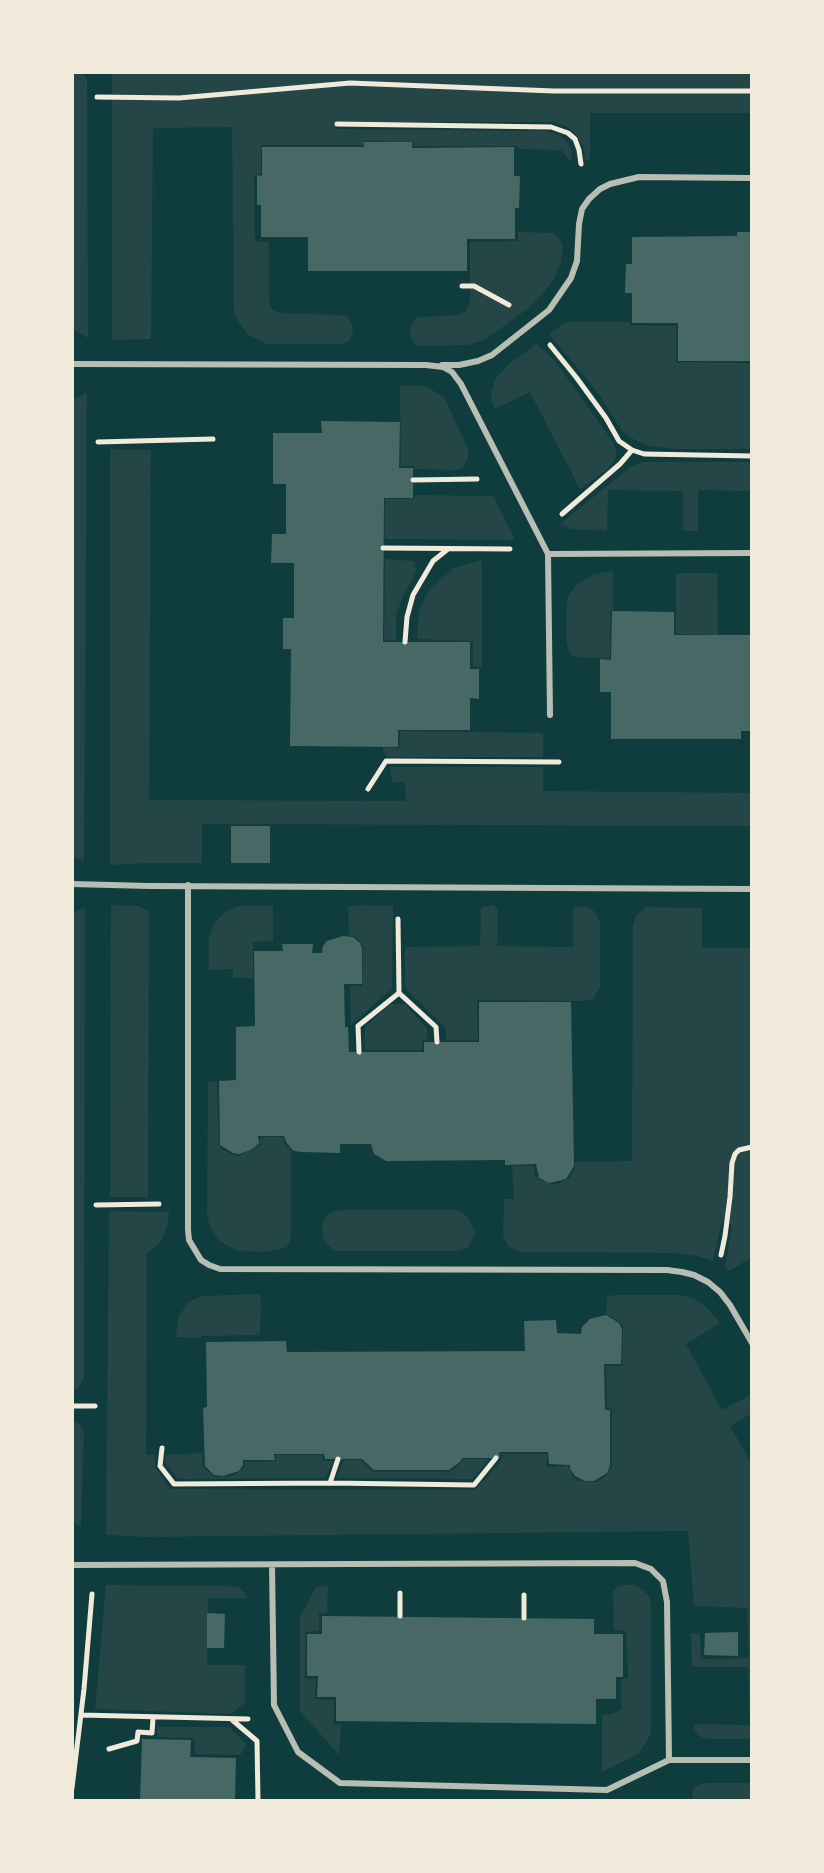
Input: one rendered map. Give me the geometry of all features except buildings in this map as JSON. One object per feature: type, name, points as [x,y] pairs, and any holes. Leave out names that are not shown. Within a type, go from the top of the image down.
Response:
[{"type":"lane","points":[[72,364],[459,365],[478,361],[492,355],[549,310],[571,278],[577,261],[582,209],[600,189],[639,177],[752,178]]},
{"type":"lane","points":[[426,365],[443,367],[457,378],[548,554],[550,715]]},
{"type":"lane","points":[[548,554],[752,553]]},
{"type":"lane","points":[[72,884],[752,889]]},
{"type":"lane","points":[[188,885],[188,1230],[189,1240],[201,1260],[220,1269],[667,1270],[694,1275],[720,1292],[752,1343]]},
{"type":"lane","points":[[72,1565],[635,1563],[651,1569],[663,1581],[667,1602],[669,1760]]},
{"type":"lane","points":[[272,1565],[274,1705],[298,1752],[340,1783],[607,1790],[669,1760],[752,1760]]},
{"type":"path","points":[[97,97],[179,98],[350,83],[554,91],[752,91]]},
{"type":"path","points":[[337,124],[535,125],[560,128],[575,139],[579,150],[582,209]]},
{"type":"path","points":[[462,286],[474,286],[513,308],[531,323],[576,377],[619,441],[632,450],[644,454],[752,456]]},
{"type":"path","points":[[98,442],[213,439]]},
{"type":"path","points":[[538,534],[620,464],[632,450]]},
{"type":"path","points":[[413,480],[510,478]]},
{"type":"path","points":[[383,548],[520,549],[548,554]]},
{"type":"path","points":[[405,642],[413,595],[433,561],[449,549]]},
{"type":"path","points":[[368,789],[386,761],[559,762]]},
{"type":"path","points":[[398,886],[399,993],[436,1027],[437,1042]]},
{"type":"path","points":[[359,1052],[358,1026],[399,993]]},
{"type":"path","points":[[713,1287],[725,1236],[732,1163],[739,1150],[752,1147]]},
{"type":"path","points":[[96,1205],[147,1204]]},
{"type":"path","points":[[72,1406],[95,1406]]},
{"type":"path","points":[[162,1448],[160,1466],[174,1484],[474,1485],[496,1458]]},
{"type":"path","points":[[330,1483],[338,1459]]},
{"type":"path","points":[[72,1788],[94,1565]]},
{"type":"path","points":[[81,1715],[281,1720]]},
{"type":"path","points":[[109,1749],[137,1741],[138,1732],[152,1733],[153,1718]]},
{"type":"path","points":[[231,1719],[257,1741],[258,1801]]},
{"type":"shaded area","points":[[72,72],[81,72],[87,78],[88,338],[72,329]]},
{"type":"shaded area","points":[[112,72],[752,72],[752,113],[590,113],[590,160],[585,161],[584,148],[577,136],[568,127],[553,122],[334,122],[336,129],[547,131],[566,140],[572,152],[571,161],[561,150],[519,149],[518,146],[414,146],[413,142],[363,141],[362,145],[261,145],[261,174],[254,175],[255,241],[269,242],[269,302],[272,310],[348,317],[353,333],[344,344],[267,344],[248,335],[234,311],[232,127],[153,128],[151,339],[112,340]]},
{"type":"shaded area","points":[[518,232],[553,233],[560,239],[563,248],[561,262],[545,291],[530,307],[479,342],[417,346],[410,332],[412,323],[418,317],[466,312],[470,301],[470,242],[518,241]]},
{"type":"shaded area","points":[[566,322],[676,326],[676,362],[752,363],[752,449],[673,449],[649,446],[629,437],[596,390],[549,334]]},
{"type":"shaded area","points":[[536,344],[561,369],[613,442],[616,451],[616,457],[607,470],[580,489],[530,392],[495,409],[492,402],[495,379]]},
{"type":"shaded area","points":[[400,386],[425,386],[444,397],[468,449],[463,468],[415,469],[414,466],[401,466]]},
{"type":"shaded area","points":[[87,392],[84,862],[72,856],[72,400]]},
{"type":"shaded area","points":[[110,449],[151,450],[149,800],[406,801],[405,782],[392,782],[390,767],[543,767],[543,791],[752,793],[752,826],[202,824],[202,863],[110,865]]},
{"type":"shaded area","points":[[642,462],[752,462],[752,491],[698,490],[698,531],[683,531],[683,491],[608,490],[607,531],[571,529],[560,524],[629,468]]},
{"type":"shaded area","points":[[415,495],[493,496],[515,540],[385,539],[385,499],[414,499]]},
{"type":"shaded area","points":[[385,559],[413,561],[416,569],[396,615],[396,640],[384,640]]},
{"type":"shaded area","points":[[482,560],[482,667],[473,667],[473,641],[417,639],[419,611],[429,590],[453,568]]},
{"type":"shaded area","points":[[613,571],[610,658],[573,656],[566,640],[570,593],[593,574]]},
{"type":"shaded area","points":[[676,573],[717,573],[718,635],[676,634]]},
{"type":"shaded area","points":[[400,731],[543,733],[543,757],[388,757],[383,747],[399,748]]},
{"type":"shaded area","points":[[111,905],[139,906],[149,911],[148,1197],[110,1197]]},
{"type":"shaded area","points":[[494,905],[498,911],[497,946],[573,947],[573,908],[585,906],[594,911],[600,922],[600,988],[592,1000],[583,1001],[477,1000],[478,1040],[446,1040],[446,1028],[405,988],[405,947],[480,946],[481,908]]},
{"type":"shaded area","points":[[238,906],[273,906],[273,941],[253,942],[253,978],[233,978],[233,969],[209,970],[209,937],[213,925],[225,912]]},
{"type":"shaded area","points":[[393,906],[392,988],[351,1025],[350,986],[362,986],[363,948],[361,942],[349,935],[348,907]]},
{"type":"shaded area","points":[[85,907],[84,1380],[77,1389],[72,1389],[72,913]]},
{"type":"shaded area","points":[[646,907],[702,908],[702,948],[752,948],[752,1257],[729,1271],[725,1268],[732,1225],[722,1221],[713,1261],[675,1253],[520,1252],[508,1246],[503,1236],[504,1199],[514,1199],[512,1166],[534,1166],[538,1179],[557,1184],[570,1178],[575,1162],[632,1161],[633,925],[637,915]]},
{"type":"shaded area","points":[[390,1004],[405,1004],[427,1029],[427,1040],[422,1041],[422,1050],[365,1050],[365,1027]]},
{"type":"shaded area","points":[[217,1081],[221,1149],[236,1156],[258,1146],[261,1137],[283,1137],[291,1151],[291,1235],[286,1247],[266,1252],[238,1251],[221,1242],[211,1229],[207,1217],[208,1082]]},
{"type":"shaded area","points":[[340,1210],[458,1210],[468,1217],[475,1232],[467,1248],[459,1251],[334,1251],[323,1239],[322,1225],[330,1213]]},
{"type":"shaded area","points":[[109,1211],[169,1212],[163,1237],[147,1253],[146,1454],[155,1455],[155,1467],[170,1489],[475,1490],[502,1460],[502,1454],[547,1454],[547,1467],[568,1466],[573,1477],[579,1481],[597,1482],[612,1467],[612,1409],[607,1408],[606,1366],[622,1366],[623,1327],[606,1314],[607,1297],[680,1295],[695,1299],[707,1308],[719,1324],[686,1344],[722,1410],[752,1394],[752,1413],[730,1426],[752,1464],[752,1739],[710,1739],[695,1732],[694,1724],[750,1725],[748,1667],[692,1667],[691,1633],[700,1633],[701,1659],[749,1658],[747,1608],[694,1606],[688,1531],[106,1535]]},
{"type":"shaded area","points":[[259,1294],[260,1335],[176,1337],[178,1317],[189,1302],[204,1296]]},
{"type":"shaded area","points":[[72,1421],[84,1430],[81,1527],[72,1521]]},
{"type":"shaded area","points":[[202,1453],[203,1467],[215,1477],[237,1474],[245,1462],[276,1461],[276,1455],[322,1455],[323,1461],[334,1461],[325,1478],[178,1479],[165,1463],[166,1455]]},
{"type":"shaded area","points":[[463,1459],[490,1459],[472,1479],[336,1478],[344,1460],[361,1460],[377,1472],[448,1472]]},
{"type":"shaded area","points":[[106,1585],[226,1586],[238,1587],[244,1592],[247,1598],[208,1598],[207,1665],[245,1665],[245,1703],[230,1714],[95,1709]]},
{"type":"shaded area","points":[[636,1585],[649,1596],[651,1605],[651,1733],[638,1754],[602,1772],[602,1715],[621,1709],[621,1679],[628,1678],[626,1631],[614,1630],[613,1591],[619,1586]]},
{"type":"shaded area","points":[[328,1586],[327,1613],[319,1613],[319,1631],[306,1632],[305,1679],[316,1679],[315,1699],[334,1700],[334,1725],[341,1724],[339,1755],[300,1711],[300,1617],[316,1587]]},
{"type":"shaded area","points":[[157,1727],[229,1727],[247,1745],[240,1755],[195,1754],[194,1738],[157,1737]]},
{"type":"shaded area","points":[[706,1783],[752,1783],[752,1801],[693,1801],[692,1791]]}]
